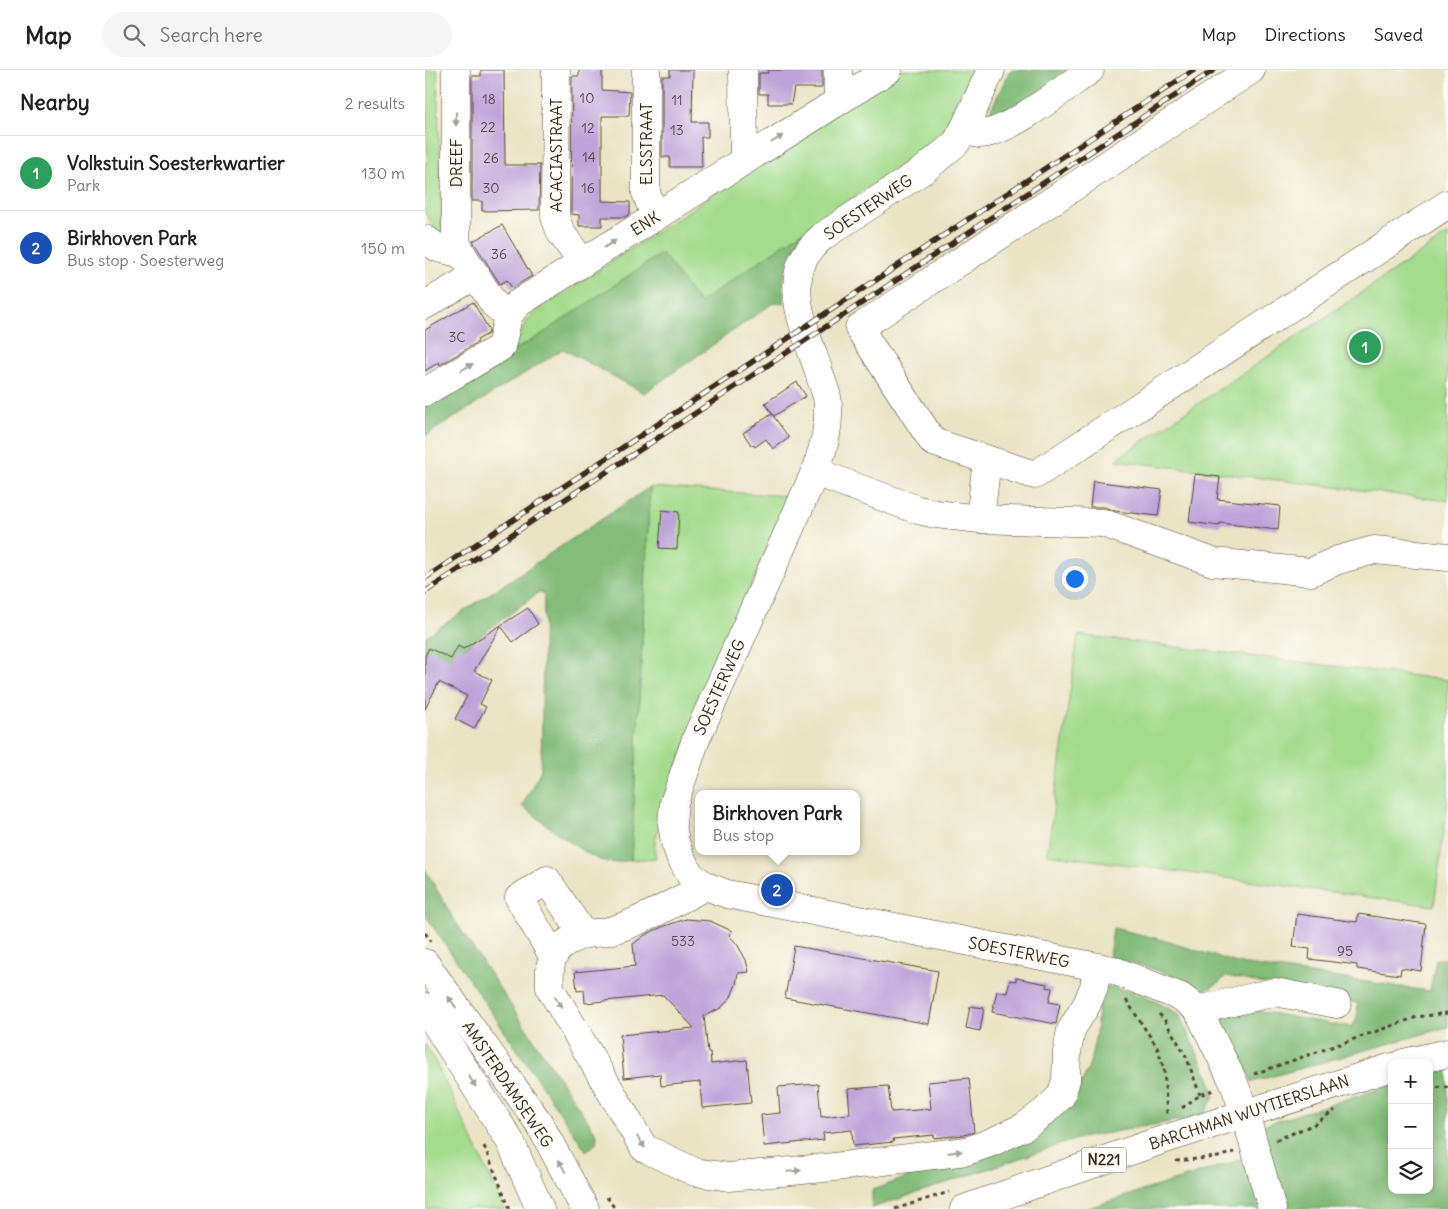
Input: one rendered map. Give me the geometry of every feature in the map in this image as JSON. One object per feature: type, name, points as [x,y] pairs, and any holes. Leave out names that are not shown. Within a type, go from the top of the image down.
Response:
[{"type":"street","name":"DREEF","points":[[456,70],[456,242],[494,304],[508,316]]},
{"type":"street","name":"ACACIASTRAAT","points":[[556,70],[555,217],[561,233],[582,262]]},
{"type":"street","name":"ELSSTRAAT","points":[[646,70],[646,193],[655,216]]},
{"type":"street","points":[[743,70],[745,160]]},
{"type":"street","points":[[838,70],[838,100]]},
{"type":"street","name":"ENK","points":[[508,316],[517,304],[888,70]]},
{"type":"street","name":"SOESTERWEG","points":[[991,70],[956,143],[925,169],[823,236],[810,249],[802,261],[797,302],[807,339],[827,396],[828,420],[825,443],[815,472],[696,739],[674,802],[672,824],[675,842],[691,876],[705,886],[735,896],[1126,974],[1181,997],[1198,1010],[1233,1081],[1245,1113],[1263,1144],[1271,1209]]},
{"type":"street","points":[[964,129],[979,134],[1013,123],[1090,70]]},
{"type":"street","points":[[1251,70],[859,328],[933,442],[1035,475],[1448,204]]},
{"type":"street","points":[[425,239],[469,265],[425,305]]},
{"type":"street","points":[[425,392],[501,347],[508,316]]},
{"type":"street","points":[[980,519],[987,460]]},
{"type":"street","points":[[815,472],[919,510],[936,514],[980,519],[1103,523],[1213,562],[1311,572],[1337,560],[1374,550],[1405,549],[1448,557]]},
{"type":"street","points":[[553,956],[519,898],[547,880],[583,934]]},
{"type":"street","points":[[705,886],[656,912],[615,930],[583,934],[561,946],[553,956],[549,971],[549,988],[644,1148],[695,1172],[729,1177],[834,1168],[967,1151],[992,1142],[1023,1126],[1044,1112],[1061,1096],[1065,1080],[1071,1030],[1103,969]]},
{"type":"street","name":"AMSTERDAMSEWEG","points":[[425,963],[539,1123],[585,1209]]},
{"type":"street","points":[[1198,1010],[1275,992],[1337,1004]]},
{"type":"street","name":"AMSTERDAMSEWEG","points":[[425,1007],[510,1141],[540,1209]]},
{"type":"street","points":[[1415,1059],[1448,1053]]},
{"type":"street","name":"BARCHMAN WUYTIERSLAAN","points":[[965,1209],[1177,1149],[1245,1113],[1388,1067]]},
{"type":"path","points":[[1103,969],[1157,1048],[1164,1069],[1168,1119],[1177,1149]]},
{"type":"path","points":[[1157,1013],[1164,1019],[1186,1056],[1200,1095]]},
{"type":"path","points":[[1233,1081],[1417,1018],[1448,1013]]},
{"type":"path","points":[[1433,1088],[1448,1087]]},
{"type":"path","name":"BARCHMAN WUYTIERSLAAN","points":[[1177,1149],[1218,1156],[1263,1144],[1313,1124],[1343,1105]]},
{"type":"green space","points":[[425,70],[437,70],[442,231],[439,234],[425,213],[425,165],[428,159]]},
{"type":"green space","points":[[900,70],[973,70],[975,72],[950,126],[931,144],[699,303],[539,336],[513,351],[527,321],[533,314]]},
{"type":"green space","points":[[1010,70],[1081,70],[984,124]]},
{"type":"green space","points":[[803,231],[790,257],[784,275],[783,294],[785,304],[773,303],[644,393],[563,349],[425,436],[425,403],[539,336],[662,253],[699,303]]},
{"type":"green space","points":[[1448,234],[1448,501],[1115,460]]},
{"type":"green space","points":[[650,487],[788,496],[680,759],[656,837],[654,849],[656,858],[631,860]]},
{"type":"green space","points":[[650,487],[631,860],[610,863],[588,854],[522,806],[541,770],[544,594],[539,592],[425,678],[425,637]]},
{"type":"green space","points":[[1078,635],[1448,680],[1448,799],[1434,906],[1047,854]]},
{"type":"green space","points":[[425,869],[453,918],[597,1135],[596,1143],[587,1152],[425,915]]},
{"type":"green space","points":[[1113,928],[1156,938],[1241,964],[1430,991],[1436,959],[1448,959],[1448,1027],[1252,1082],[1240,1054],[1216,1015],[1231,1006],[1342,1026],[1353,1026],[1356,1021],[1357,1003],[1226,976],[1213,987],[1196,992],[1188,985],[1167,974],[1109,957]]},
{"type":"green space","points":[[1100,986],[1124,990],[1155,1001],[1179,1014],[1212,1085],[1214,1097],[1203,1116],[1080,1138],[872,1208],[872,1190],[966,1156],[1070,1106],[1089,1067],[1096,1034]]},
{"type":"green space","points":[[425,1044],[439,1069],[505,1209],[425,1209]]},
{"type":"green space","points":[[1448,1069],[1448,1209],[1085,1209],[1249,1157],[1261,1126],[1388,1086],[1388,1194],[1433,1194],[1433,1073]]},
{"type":"building","points":[[481,70],[504,70],[505,165],[540,165],[539,210],[482,211],[482,201],[472,201],[472,76],[481,76]]},
{"type":"building","points":[[579,70],[602,70],[602,90],[630,92],[629,116],[602,116],[602,201],[630,202],[630,214],[625,217],[602,217],[602,226],[579,226],[579,215],[571,214],[572,76],[579,76]]},
{"type":"building","points":[[670,70],[693,70],[692,122],[708,122],[708,137],[701,137],[702,167],[670,167],[670,157],[662,157],[662,76],[670,76]]},
{"type":"building","points":[[768,70],[822,70],[822,88],[794,88],[791,104],[768,104],[768,94],[759,94],[759,73],[768,73]]},
{"type":"building","points":[[502,225],[532,276],[512,288],[507,280],[500,284],[473,241]]},
{"type":"building","points":[[473,302],[489,330],[488,334],[440,365],[439,362],[425,371],[425,330]]},
{"type":"building","points":[[797,382],[806,396],[774,416],[765,403]]},
{"type":"building","points":[[772,414],[789,438],[773,449],[766,439],[755,447],[754,445],[752,446],[743,433]]},
{"type":"building","points":[[1195,474],[1220,477],[1217,499],[1280,506],[1278,530],[1220,523],[1220,526],[1189,522]]},
{"type":"building","points":[[1093,481],[1162,490],[1158,516],[1115,511],[1104,507],[1090,507]]},
{"type":"building","points":[[662,510],[679,512],[677,549],[659,548]]},
{"type":"building","points":[[528,608],[538,624],[513,642],[501,626],[474,671],[492,680],[480,704],[486,707],[474,729],[455,719],[467,696],[439,682],[425,709],[425,656],[429,648],[451,659],[458,646],[463,649]]},
{"type":"building","points":[[1297,914],[1357,922],[1358,914],[1426,924],[1421,971],[1401,968],[1400,975],[1357,969],[1357,965],[1309,959],[1310,949],[1293,947]]},
{"type":"building","points":[[686,919],[710,921],[732,931],[729,935],[737,944],[746,960],[749,972],[738,973],[731,997],[721,1008],[704,1016],[711,1064],[747,1060],[751,1103],[702,1108],[700,1082],[661,1086],[660,1074],[624,1078],[620,1035],[694,1028],[663,995],[585,1003],[584,990],[577,991],[575,972],[635,966],[633,944],[645,935]]},
{"type":"building","points":[[794,946],[938,971],[929,1024],[785,998]]},
{"type":"building","points":[[1016,978],[1047,984],[1046,987],[1052,988],[1049,1002],[1060,1004],[1056,1024],[992,1012],[997,991],[1007,993],[1010,980],[1016,981]]},
{"type":"building","points":[[970,1006],[984,1008],[980,1031],[966,1028]]},
{"type":"building","points":[[969,1078],[974,1132],[934,1138],[934,1135],[893,1139],[894,1142],[853,1146],[852,1130],[823,1133],[824,1140],[764,1146],[761,1115],[780,1113],[778,1087],[818,1084],[821,1117],[850,1114],[848,1089],[888,1086],[891,1112],[931,1109],[928,1082]]},
{"type":"railway","points":[[425,578],[1194,70]]},
{"type":"railway","points":[[425,592],[1214,70]]},
{"type":"place","name":"Volkstuin Soesterkwartier","points":[[1365,347]]},
{"type":"place","name":"Birkhoven Park","points":[[777,890]]}]
